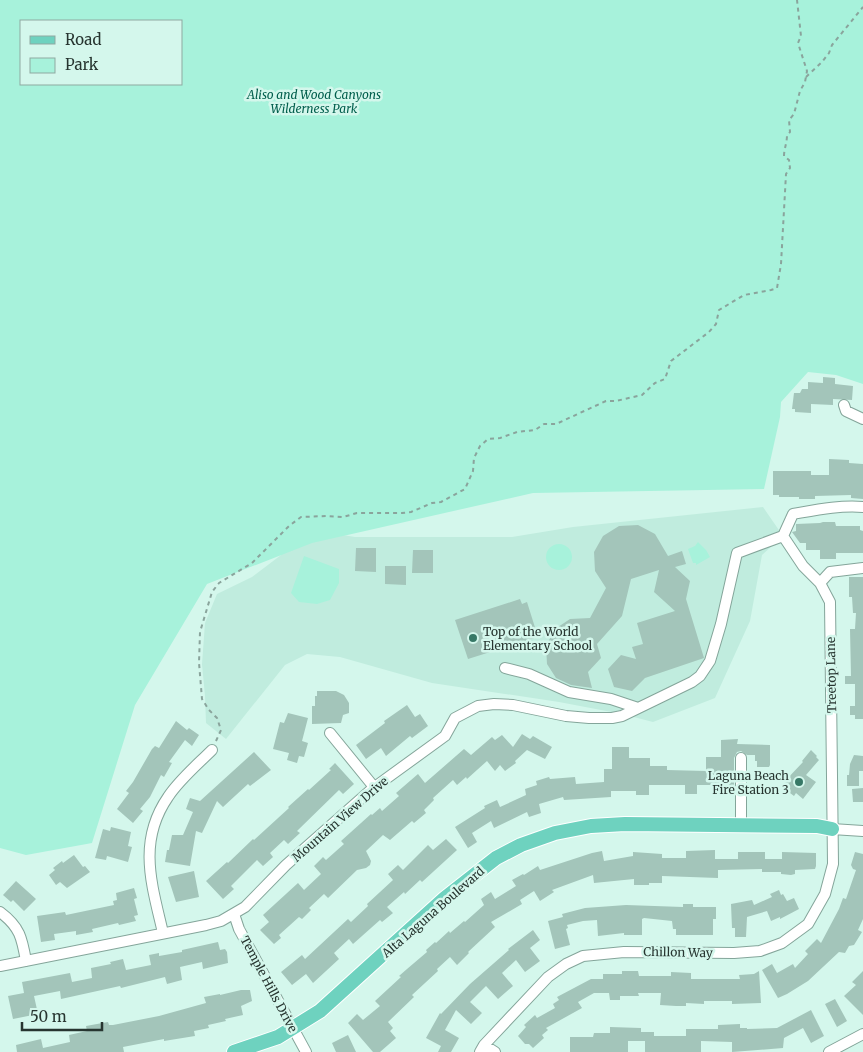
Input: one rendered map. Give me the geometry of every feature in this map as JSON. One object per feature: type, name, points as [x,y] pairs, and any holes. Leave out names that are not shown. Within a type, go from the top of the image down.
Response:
[{"type":"main road","name":"Alta Laguna Boulevard","points":[[234,1052],[264,1043],[307,1021],[329,1004],[470,877],[496,858],[521,845],[555,833],[591,826],[626,824],[817,826],[832,829]]},
{"type":"street","points":[[844,405],[846,411],[863,419]]},
{"type":"street","points":[[784,536],[793,514],[820,509],[863,506]]},
{"type":"street","name":"Treetop Lane","points":[[784,536],[803,566],[820,582],[830,602],[832,829]]},
{"type":"street","name":"Mountain View Drive","points":[[0,966],[206,925],[221,921],[234,914],[245,907],[286,865],[374,787],[446,736],[455,718],[478,706],[494,704],[513,705],[566,716],[612,718],[622,716],[692,682],[700,676],[710,661],[721,624],[737,553],[784,536]]},
{"type":"street","points":[[820,582],[830,572],[863,568]]},
{"type":"street","points":[[505,668],[530,674],[569,692],[610,699],[638,708]]},
{"type":"street","points":[[330,733],[374,787]]},
{"type":"street","points":[[163,933],[152,885],[149,860],[150,839],[158,814],[168,796],[212,750]]},
{"type":"street","points":[[741,758],[741,825]]},
{"type":"street","name":"Alta Laguna Boulevard","points":[[832,829],[863,831]]},
{"type":"street","name":"Chillon Way","points":[[482,1048],[548,977],[566,964],[583,956],[624,952],[734,953],[760,951],[782,943],[808,924],[825,894],[833,864],[832,829]]},
{"type":"street","points":[[0,912],[9,918],[21,936],[26,961]]},
{"type":"street","name":"Temple Hills Drive","points":[[234,914],[240,929],[306,1052]]},
{"type":"street","points":[[830,1052],[863,1034]]},
{"type":"street","points":[[482,1048],[495,1052]]},
{"type":"path","points":[[212,750],[221,730],[217,718],[202,699],[199,662],[200,632],[212,592],[219,582],[252,563],[289,526],[301,517],[343,517],[357,513],[402,513],[411,512],[432,502],[441,502],[465,489],[473,471],[474,458],[480,446],[488,439],[535,430],[544,424],[556,424],[606,401],[616,401],[642,395],[654,383],[665,379],[671,361],[709,332],[716,324],[719,310],[744,295],[776,288],[781,264],[786,174],[790,168],[789,160],[784,156],[784,151],[787,136],[790,132],[789,120],[794,114],[806,77],[798,43],[801,36],[797,0]]},
{"type":"path","points":[[806,77],[822,62],[832,45],[863,7]]},
{"type":"shaded area","name":"Top of the World Elementary School","points":[[763,507],[783,536],[762,555],[750,621],[715,698],[653,722],[559,702],[432,683],[340,657],[307,654],[285,665],[226,739],[206,723],[202,664],[205,623],[217,594],[252,577],[285,552],[325,532],[355,537],[512,537],[573,527]]},
{"type":"green space","name":"Aliso and Wood Canyons Wilderness Park","points":[[0,0],[863,0],[863,384],[836,375],[808,372],[781,402],[780,417],[764,489],[533,493],[312,543],[207,584],[135,705],[92,843],[26,855],[0,848]]},
{"type":"green space","points":[[698,542],[710,557],[696,565],[696,563],[693,563],[688,549],[695,546]]},
{"type":"green space","points":[[559,544],[568,548],[572,557],[568,566],[559,570],[550,566],[546,557],[550,548]]},
{"type":"green space","points":[[304,556],[339,569],[339,583],[330,600],[317,604],[299,602],[291,593]]},
{"type":"building","points":[[823,377],[835,378],[835,384],[853,386],[852,400],[833,399],[833,405],[811,404],[811,413],[795,412],[795,409],[792,409],[794,393],[800,393],[802,389],[808,389],[808,382],[823,383]]},
{"type":"building","points":[[829,459],[849,460],[849,463],[863,464],[863,499],[851,498],[851,495],[815,496],[815,499],[799,499],[799,497],[779,497],[779,495],[773,495],[773,471],[811,471],[811,475],[829,475]]},
{"type":"building","points":[[835,522],[836,526],[860,526],[860,530],[863,531],[863,553],[836,553],[836,559],[820,559],[820,550],[806,550],[806,543],[800,543],[792,532],[796,531],[796,524]]},
{"type":"building","points":[[638,525],[655,534],[668,556],[682,551],[686,564],[675,567],[690,581],[686,599],[704,658],[645,678],[632,691],[614,687],[608,669],[621,655],[636,659],[632,647],[643,644],[637,623],[675,611],[654,592],[659,570],[631,579],[622,616],[597,644],[601,658],[588,672],[592,688],[571,685],[556,678],[547,664],[546,646],[555,629],[570,619],[590,618],[606,588],[595,571],[594,552],[603,536],[619,526]]},
{"type":"building","points":[[356,548],[376,548],[376,572],[355,571]]},
{"type":"building","points":[[413,550],[433,550],[433,573],[412,573]]},
{"type":"building","points":[[385,566],[406,566],[406,585],[385,584]]},
{"type":"building","points":[[849,577],[863,577],[863,719],[855,719],[855,715],[850,715],[850,706],[855,706],[855,684],[845,684],[845,676],[851,676],[850,629],[855,629],[856,613],[853,613],[852,597],[849,597]]},
{"type":"building","points":[[520,599],[522,604],[527,602],[538,637],[468,659],[455,620]]},
{"type":"building","points":[[317,691],[336,691],[344,695],[349,703],[349,713],[343,715],[341,723],[312,724],[312,706],[315,706]]},
{"type":"building","points":[[407,705],[415,717],[420,714],[428,726],[412,738],[410,736],[386,756],[381,748],[366,759],[356,745],[385,723],[384,721]]},
{"type":"building","points":[[288,713],[308,718],[302,741],[308,743],[304,757],[299,756],[297,763],[287,760],[289,753],[273,749],[280,722],[284,723]]},
{"type":"building","points":[[176,721],[187,730],[189,728],[199,735],[192,746],[185,740],[169,762],[172,763],[164,777],[161,775],[150,797],[140,809],[143,811],[133,823],[117,809],[129,793],[126,791],[152,749],[155,746],[159,748]]},
{"type":"building","points":[[522,734],[530,739],[533,736],[552,747],[545,759],[527,750],[515,761],[516,763],[505,771],[500,765],[495,771],[487,761],[467,779],[466,777],[457,785],[453,780],[433,798],[434,800],[424,810],[426,813],[414,823],[412,821],[390,840],[383,835],[366,851],[371,861],[370,865],[357,870],[328,898],[324,894],[309,908],[311,910],[302,919],[299,917],[279,935],[281,938],[274,944],[260,930],[269,922],[263,915],[298,883],[304,890],[321,874],[314,866],[323,857],[326,860],[344,844],[341,841],[371,814],[380,808],[382,811],[399,796],[396,793],[418,774],[425,783],[464,749],[471,755],[492,737],[495,740],[502,735],[513,747]]},
{"type":"building","points":[[738,739],[737,744],[770,745],[770,765],[769,767],[757,767],[755,755],[747,755],[741,751],[737,752],[734,758],[734,790],[721,790],[721,785],[697,785],[697,794],[685,794],[685,785],[649,785],[649,795],[636,795],[636,791],[611,791],[611,797],[564,800],[563,797],[539,804],[541,813],[529,817],[527,812],[494,828],[491,821],[472,833],[477,842],[468,848],[455,827],[485,808],[484,806],[497,800],[500,807],[526,795],[525,789],[537,785],[536,781],[549,777],[550,779],[575,777],[576,784],[604,782],[604,769],[612,769],[612,747],[629,747],[629,758],[650,758],[650,766],[667,766],[667,770],[706,771],[706,757],[721,757],[721,740]]},
{"type":"building","points":[[811,750],[819,760],[806,775],[816,782],[803,799],[796,793],[794,796],[782,787]]},
{"type":"building","points":[[254,752],[271,770],[250,786],[248,784],[223,807],[217,801],[202,833],[196,831],[190,866],[165,862],[172,835],[183,835],[193,812],[186,809],[190,798],[200,801]]},
{"type":"building","points":[[854,755],[863,756],[863,771],[859,771],[859,786],[847,786],[847,775],[849,775],[850,764]]},
{"type":"building","points":[[335,763],[354,784],[343,794],[339,790],[297,831],[300,833],[288,844],[284,840],[270,853],[273,857],[263,866],[257,860],[231,886],[234,889],[223,899],[206,881],[331,770],[329,769]]},
{"type":"building","points":[[863,788],[863,802],[853,802],[852,789]]},
{"type":"building","points":[[111,827],[131,832],[128,846],[132,847],[128,862],[107,856],[106,860],[95,858],[103,829],[110,831]]},
{"type":"building","points":[[446,839],[457,850],[422,882],[420,880],[387,907],[393,913],[382,922],[380,920],[353,944],[349,939],[334,953],[339,959],[313,983],[306,974],[292,985],[281,972],[302,955],[305,959],[348,919],[351,922],[393,880],[388,874],[398,865],[403,870],[428,845],[433,850]]},
{"type":"building","points":[[715,850],[715,859],[738,859],[738,852],[765,852],[765,859],[782,859],[782,852],[816,853],[816,866],[815,869],[795,870],[795,874],[791,875],[781,874],[781,872],[762,872],[762,869],[718,870],[718,878],[662,876],[662,883],[649,883],[649,885],[634,885],[634,879],[594,883],[593,875],[552,890],[554,892],[540,901],[534,891],[520,900],[522,904],[491,922],[495,927],[457,965],[450,957],[412,995],[414,997],[388,1022],[393,1028],[390,1031],[396,1038],[380,1052],[373,1052],[348,1023],[357,1014],[363,1020],[380,1006],[375,1001],[401,977],[399,976],[427,952],[426,950],[435,942],[465,922],[484,905],[481,899],[491,892],[495,899],[516,886],[512,880],[538,866],[540,870],[602,851],[604,861],[633,856],[633,852],[662,854],[662,858],[686,858],[686,851]]},
{"type":"building","points":[[855,852],[863,854],[863,919],[858,930],[862,932],[854,945],[849,946],[845,953],[839,952],[808,981],[778,998],[762,970],[772,964],[777,973],[793,964],[795,968],[808,954],[805,951],[817,939],[821,943],[843,898],[846,899],[856,870],[851,865]]},
{"type":"building","points":[[74,855],[83,867],[85,866],[90,872],[67,888],[60,882],[56,885],[49,875],[55,870],[53,868]]},
{"type":"building","points":[[194,871],[199,897],[176,902],[168,877]]},
{"type":"building","points":[[16,881],[36,899],[24,911],[13,900],[11,902],[3,895]]},
{"type":"building","points":[[134,888],[137,898],[134,899],[138,915],[134,916],[136,921],[92,929],[93,932],[76,935],[76,931],[54,934],[55,940],[41,942],[37,916],[65,912],[66,915],[114,905],[113,901],[117,900],[116,893]]},
{"type":"building","points":[[779,890],[787,901],[794,898],[799,909],[780,919],[780,917],[771,921],[767,911],[747,917],[746,937],[735,937],[735,928],[732,928],[731,904],[752,900],[754,905],[772,897],[770,894]]},
{"type":"building","points":[[683,904],[693,904],[693,907],[716,907],[716,919],[713,919],[713,935],[676,935],[676,929],[673,929],[672,921],[644,918],[642,919],[642,935],[624,935],[624,933],[598,936],[597,920],[583,921],[567,925],[568,928],[566,929],[570,945],[555,949],[548,921],[563,917],[562,914],[585,908],[626,905],[683,907]]},
{"type":"building","points":[[533,930],[540,940],[530,948],[540,961],[525,972],[516,960],[502,973],[513,986],[498,999],[486,986],[470,1002],[482,1013],[471,1024],[456,1010],[445,1030],[459,1038],[451,1052],[438,1052],[441,1046],[426,1038],[440,1013],[508,949]]},
{"type":"building","points":[[218,942],[220,950],[225,949],[227,952],[228,963],[203,969],[202,962],[180,967],[182,980],[167,984],[165,977],[121,988],[120,986],[61,999],[60,991],[34,996],[38,1014],[13,1019],[8,996],[24,993],[22,982],[70,973],[72,982],[92,978],[91,968],[111,964],[110,962],[123,959],[126,970],[151,965],[149,955],[159,953],[159,956],[182,952],[182,950]]},
{"type":"building","points":[[622,971],[638,971],[639,976],[671,976],[671,972],[691,973],[691,979],[740,979],[739,975],[754,974],[759,971],[761,1003],[732,1004],[732,1001],[704,1001],[704,1004],[686,1003],[686,1006],[676,1006],[660,1005],[661,993],[638,993],[639,996],[620,996],[620,1000],[610,1000],[609,993],[594,993],[578,1002],[582,1008],[546,1028],[548,1030],[542,1035],[544,1038],[533,1048],[529,1044],[525,1044],[518,1036],[526,1027],[524,1025],[535,1015],[537,1018],[555,1008],[553,1004],[559,1000],[557,997],[591,979],[603,979],[603,974],[622,974]]},
{"type":"building","points":[[863,971],[863,1015],[844,996],[856,985],[852,982]]},
{"type":"building","points":[[250,990],[252,1001],[241,1006],[243,1015],[208,1025],[209,1028],[194,1031],[195,1036],[164,1041],[164,1039],[123,1047],[124,1052],[17,1052],[16,1045],[41,1039],[43,1048],[70,1042],[69,1035],[87,1031],[86,1026],[108,1022],[109,1025],[113,1025],[159,1016],[206,1003],[204,997]]},
{"type":"building","points":[[835,999],[847,1021],[837,1027],[825,1004]]},
{"type":"building","points":[[811,1010],[824,1036],[811,1043],[803,1028],[784,1038],[783,1048],[732,1052],[732,1042],[701,1041],[701,1052],[645,1052],[645,1041],[628,1041],[628,1052],[570,1052],[570,1037],[593,1037],[594,1033],[610,1033],[610,1027],[641,1028],[641,1032],[654,1032],[654,1036],[686,1036],[686,1029],[718,1029],[718,1025],[740,1024],[740,1028],[747,1029],[777,1028]]},
{"type":"building","points":[[348,1035],[356,1052],[336,1052],[332,1043]]},
{"type":"place","name":"Top of the World Elementary School","points":[[473,638]]},
{"type":"place","name":"Laguna Beach Fire Station 3","points":[[799,782]]}]
